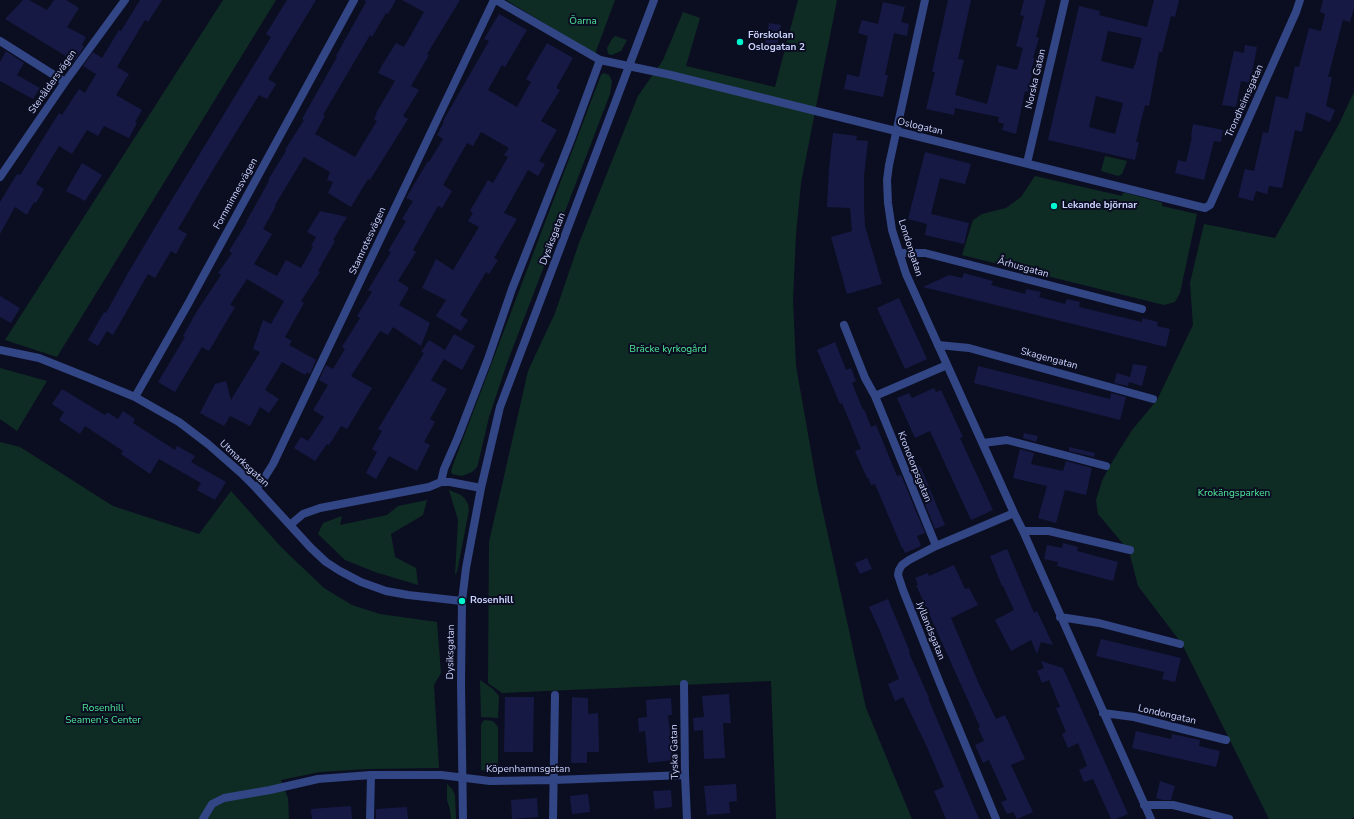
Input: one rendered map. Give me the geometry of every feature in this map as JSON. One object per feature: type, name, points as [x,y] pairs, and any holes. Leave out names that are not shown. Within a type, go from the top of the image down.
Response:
[{"type":"street","name":"Stenåldersvägen","points":[[0,177],[65,82],[125,0]]},
{"type":"street","name":"Fornminnesvägen","points":[[135,397],[188,304],[354,0]]},
{"type":"street","points":[[495,0],[600,60]]},
{"type":"street","name":"Stamrotesvägen","points":[[256,488],[264,480],[273,464],[495,0]]},
{"type":"street","name":"Dysiksgatan","points":[[463,819],[461,684],[462,601],[466,568],[481,488],[500,407],[654,0]]},
{"type":"street","name":"Londongatan","points":[[925,0],[896,131],[888,180],[888,203],[892,230],[906,274],[1023,531],[1150,819]]},
{"type":"street","name":"Norska Gatan","points":[[1027,163],[1065,0]]},
{"type":"street","name":"Trondheimsgatan","points":[[1205,208],[1210,205],[1293,19],[1300,0]]},
{"type":"street","points":[[0,41],[65,82]]},
{"type":"street","name":"Oslogatan","points":[[600,60],[630,65],[896,131],[1009,162],[1027,163],[1205,208]]},
{"type":"street","name":"Dysiksgatan","points":[[441,482],[444,469],[488,359],[512,289],[571,139],[600,60]]},
{"type":"street","name":"Århusgatan","points":[[899,253],[925,253],[1142,309]]},
{"type":"street","name":"Kronotorpsgatan","points":[[844,325],[865,378],[875,396],[936,546]]},
{"type":"street","name":"Skagengatan","points":[[938,345],[969,348],[1154,399]]},
{"type":"street","name":"Utmarksgatan","points":[[0,350],[39,358],[89,378],[135,397],[179,422],[192,431],[241,473],[311,548],[326,562],[340,571],[361,582],[386,591],[462,601]]},
{"type":"street","points":[[875,396],[947,365]]},
{"type":"street","points":[[983,443],[1007,440],[1106,466]]},
{"type":"street","points":[[290,525],[304,514],[320,508],[428,487],[441,482],[450,482],[481,488]]},
{"type":"street","name":"Jyllandsgatan","points":[[996,819],[898,576],[902,565],[909,560],[936,546],[1014,513]]},
{"type":"street","points":[[1023,531],[1049,531],[1130,550]]},
{"type":"street","points":[[1060,617],[1100,623],[1180,644]]},
{"type":"street","name":"Tyska Gatan","points":[[684,684],[687,819]]},
{"type":"street","points":[[553,819],[555,696]]},
{"type":"street","name":"Londongatan","points":[[1103,713],[1134,717],[1226,740]]},
{"type":"street","points":[[370,819],[371,775]]},
{"type":"street","name":"Köpenhamnsgatan","points":[[203,819],[212,804],[224,798],[270,790],[318,779],[371,775],[435,775],[490,781],[685,775]]},
{"type":"street","points":[[1144,806],[1172,805],[1229,819]]},
{"type":"green space","points":[[223,0],[276,0],[57,357],[5,340]]},
{"type":"green space","name":"Öarna","points":[[506,0],[615,0],[595,54]]},
{"type":"green space","name":"Bräcke kyrkogård","points":[[798,0],[837,0],[801,183],[796,234],[793,300],[796,366],[817,485],[866,708],[912,819],[776,819],[771,681],[502,693],[488,683],[489,542],[528,371],[555,313],[579,243],[638,96],[663,60],[683,12],[700,18],[686,66],[775,87]]},
{"type":"green space","points":[[615,36],[627,40],[621,51],[612,55],[608,54],[607,48]]},
{"type":"green space","points":[[604,73],[609,75],[612,81],[610,94],[507,363],[489,417],[477,467],[472,472],[462,476],[452,474],[451,472],[453,465],[601,75]]},
{"type":"green space","name":"Krokängsparken","points":[[1354,92],[1354,817],[1351,819],[1269,819],[1182,644],[1138,586],[1129,551],[1098,514],[1096,500],[1102,481],[1109,467],[1132,430],[1157,400],[1193,325],[1190,283],[1204,224],[1275,238],[1339,124]]},
{"type":"green space","points":[[1105,156],[1127,161],[1122,174],[1118,176],[1101,171]]},
{"type":"green space","points":[[1035,176],[1122,196],[1123,193],[1126,193],[1160,202],[1162,203],[1162,206],[1197,214],[1180,293],[1175,302],[1164,305],[962,255],[973,220],[982,214],[1006,208],[1021,197]]},
{"type":"green space","points":[[0,368],[47,381],[17,431],[0,419]]},
{"type":"green space","name":"Rosenhill Seamen's Center","points":[[0,442],[20,447],[113,506],[199,534],[231,491],[282,548],[324,588],[352,605],[380,614],[437,622],[441,673],[434,685],[439,768],[367,769],[320,772],[281,780],[288,798],[289,819],[0,819]]},
{"type":"green space","points":[[449,490],[461,495],[465,499],[469,510],[457,572],[455,575],[458,520]]},
{"type":"green space","points":[[427,500],[423,515],[391,534],[395,557],[416,568],[418,585],[375,572],[345,560],[318,534],[323,523],[342,516],[340,525],[387,515],[398,506]]},
{"type":"green space","points":[[480,680],[493,689],[499,696],[498,718],[481,717]]},
{"type":"green space","points":[[484,720],[493,721],[498,727],[498,772],[481,770],[481,725]]},
{"type":"green space","points":[[447,784],[455,795],[456,819],[451,819],[447,800]]},
{"type":"building","points":[[23,0],[29,0],[47,10],[54,0],[66,0],[79,8],[67,27],[86,37],[82,45],[84,47],[74,61],[5,19]]},
{"type":"building","points":[[140,0],[162,0],[148,22],[145,20],[117,67],[129,74],[116,95],[142,110],[135,122],[137,123],[129,138],[104,126],[98,136],[87,130],[72,154],[59,146],[36,184],[44,189],[36,203],[34,202],[27,215],[15,207],[0,234],[0,202],[17,174],[21,174],[59,113],[62,115],[79,89],[85,93],[96,74],[83,66],[93,52],[102,58]]},
{"type":"building","points":[[287,0],[316,0],[268,79],[276,84],[267,99],[259,95],[178,229],[187,234],[176,254],[171,251],[155,278],[148,274],[113,335],[107,331],[98,346],[88,340],[104,312],[106,313],[160,219],[271,37],[266,34]]},
{"type":"building","points":[[364,0],[396,0],[388,14],[386,13],[372,37],[370,35],[323,115],[325,116],[315,134],[355,157],[377,121],[374,119],[376,113],[395,81],[378,73],[396,43],[404,47],[424,12],[402,0],[460,0],[427,54],[429,55],[411,86],[419,90],[403,116],[408,119],[370,180],[368,179],[351,207],[328,193],[333,182],[327,180],[330,172],[304,157],[275,205],[276,206],[263,229],[272,234],[254,264],[277,276],[286,260],[301,268],[313,247],[311,246],[316,237],[307,232],[320,211],[347,217],[333,240],[335,241],[318,271],[320,272],[301,301],[304,303],[285,337],[292,341],[289,345],[316,360],[310,374],[307,372],[305,375],[282,362],[265,390],[279,399],[269,413],[260,407],[250,426],[230,416],[224,426],[200,413],[215,384],[226,381],[231,400],[260,352],[253,349],[263,320],[271,324],[284,301],[247,279],[230,305],[235,307],[209,351],[202,347],[175,392],[158,382],[185,337],[183,336],[197,311],[221,275],[218,273],[232,253],[229,251],[247,222],[269,181],[268,180],[286,151],[285,150],[304,120],[302,119],[366,2]]},
{"type":"building","points":[[948,0],[971,0],[958,59],[964,60],[955,95],[987,104],[997,65],[1017,70],[1023,48],[1016,46],[1024,16],[1020,15],[1024,0],[1046,0],[1036,37],[1039,38],[1033,58],[1035,58],[1030,74],[1032,74],[1028,92],[1025,91],[1016,134],[1002,130],[1004,124],[998,122],[999,117],[955,108],[954,115],[926,109],[935,72],[932,72]]},
{"type":"building","points":[[1154,0],[1179,0],[1175,17],[1171,16],[1162,52],[1159,52],[1149,106],[1145,105],[1136,142],[1139,142],[1135,160],[1048,140],[1079,6],[1100,11],[1099,15],[1147,27]],"holes":[[[1108,31],[1142,38],[1133,69],[1101,61]],[[1096,96],[1123,103],[1115,134],[1089,127]]]},
{"type":"building","points":[[1323,0],[1354,0],[1354,8],[1350,22],[1343,20],[1328,77],[1332,77],[1326,106],[1335,110],[1330,122],[1306,112],[1302,132],[1295,130],[1282,188],[1269,186],[1267,194],[1256,191],[1253,201],[1238,197],[1245,169],[1254,171],[1263,132],[1268,133],[1276,96],[1288,99],[1295,66],[1299,67],[1309,28],[1321,31],[1325,14],[1320,12]]},
{"type":"building","points":[[883,2],[905,7],[901,22],[909,24],[907,36],[894,33],[885,75],[888,75],[883,97],[844,89],[847,74],[859,77],[868,36],[858,33],[862,20],[878,24]]},
{"type":"building","points":[[499,14],[527,30],[505,67],[502,65],[488,90],[517,107],[531,82],[526,79],[547,43],[573,58],[556,88],[560,90],[541,121],[557,130],[539,161],[545,164],[538,176],[528,170],[504,213],[517,219],[494,258],[498,260],[489,274],[486,272],[460,315],[468,320],[461,331],[436,316],[446,300],[422,288],[436,259],[453,270],[479,227],[468,221],[473,213],[470,211],[488,180],[493,183],[508,157],[504,155],[509,148],[481,132],[473,146],[467,143],[443,185],[452,191],[442,208],[438,206],[413,250],[416,252],[398,281],[409,288],[399,305],[430,323],[421,346],[393,327],[388,335],[380,331],[351,376],[372,388],[347,429],[341,426],[329,445],[327,444],[315,461],[294,448],[301,437],[308,441],[324,417],[313,410],[328,385],[319,380],[326,365],[333,369],[345,349],[342,347],[360,318],[357,316],[372,292],[368,290],[391,252],[388,251],[406,221],[402,219],[413,201],[406,198],[443,139],[437,135],[444,122],[443,121],[489,41],[484,39]]},
{"type":"building","points":[[769,23],[781,25],[777,46],[765,44]]},
{"type":"building","points":[[1245,45],[1257,47],[1250,83],[1241,81],[1236,107],[1222,105],[1234,51],[1244,53]]},
{"type":"building","points":[[6,51],[24,63],[17,75],[40,88],[33,99],[0,81],[0,62]]},
{"type":"building","points":[[1193,124],[1223,130],[1221,142],[1214,141],[1204,180],[1175,173],[1178,160],[1186,162],[1192,137]]},
{"type":"building","points":[[833,133],[857,136],[856,140],[868,141],[864,176],[865,226],[882,284],[847,294],[831,237],[852,231],[850,208],[827,207]]},
{"type":"building","points":[[925,152],[971,164],[965,184],[940,178],[931,214],[969,223],[964,244],[925,235],[927,224],[908,219]]},
{"type":"building","points":[[82,163],[102,175],[85,201],[66,191]]},
{"type":"building","points":[[964,273],[993,281],[991,285],[1025,294],[1026,289],[1041,292],[1039,297],[1065,304],[1067,299],[1080,302],[1079,307],[1142,322],[1142,318],[1158,322],[1157,326],[1170,329],[1166,347],[923,287],[949,275],[962,278]]},
{"type":"building","points":[[0,296],[20,308],[11,323],[0,317]]},
{"type":"building","points":[[899,298],[927,359],[905,369],[877,308]]},
{"type":"building","points":[[454,334],[475,346],[462,370],[444,359],[431,380],[447,389],[430,419],[435,422],[424,442],[430,445],[417,471],[389,456],[376,479],[366,473],[377,452],[372,449],[382,431],[378,429],[424,353],[421,352],[429,340],[445,350]]},
{"type":"building","points":[[835,342],[846,370],[851,368],[856,381],[852,383],[871,427],[876,425],[897,476],[901,475],[925,533],[917,536],[921,546],[905,553],[875,484],[871,485],[855,451],[861,449],[842,403],[840,404],[817,350]]},
{"type":"building","points":[[1133,364],[1147,366],[1142,386],[1129,382],[1128,386],[1114,383],[1117,373],[1130,377]]},
{"type":"building","points":[[978,366],[1110,399],[1111,393],[1126,397],[1120,420],[974,383]]},
{"type":"building","points":[[934,388],[936,392],[941,390],[963,437],[960,438],[993,510],[971,520],[930,431],[915,438],[897,398],[909,393],[912,398]]},
{"type":"building","points":[[62,389],[105,415],[107,412],[118,419],[123,411],[135,419],[133,423],[175,450],[177,446],[195,456],[191,462],[226,482],[215,500],[197,490],[201,483],[159,459],[150,474],[121,454],[123,451],[85,426],[80,434],[59,420],[64,412],[52,404]]},
{"type":"building","points":[[1024,433],[1038,436],[1036,442],[1023,438]]},
{"type":"building","points":[[1069,447],[1095,453],[1094,457],[1069,451]]},
{"type":"building","points":[[1020,449],[1034,453],[1031,464],[1063,471],[1066,461],[1092,468],[1086,495],[1065,490],[1056,523],[1038,518],[1047,486],[1013,478]]},
{"type":"building","points":[[920,466],[945,525],[935,529],[911,470]]},
{"type":"building","points":[[1063,543],[1078,547],[1077,551],[1118,562],[1113,581],[1057,566],[1058,562],[1044,559],[1047,545],[1062,548]]},
{"type":"building","points":[[1007,549],[1034,613],[1037,611],[1053,645],[1041,642],[1037,654],[1031,640],[1011,651],[995,620],[1014,610],[1002,586],[990,556]]},
{"type":"building","points":[[867,558],[872,569],[860,574],[855,563]]},
{"type":"building","points":[[954,565],[965,589],[969,588],[978,605],[951,618],[979,684],[996,719],[1005,715],[1025,759],[1011,765],[1033,812],[1017,819],[1013,812],[1007,814],[1001,802],[1007,800],[989,760],[983,763],[975,745],[984,741],[978,728],[980,727],[916,585],[918,585],[915,578],[928,573],[929,576]]},
{"type":"building","points":[[888,599],[910,652],[909,653],[979,819],[946,819],[934,791],[944,787],[927,747],[903,697],[895,701],[888,684],[899,679],[869,607]]},
{"type":"building","points":[[1101,639],[1181,658],[1175,682],[1162,679],[1164,672],[1096,656]]},
{"type":"building","points":[[1041,661],[1063,668],[1128,814],[1116,819],[1111,819],[1093,779],[1084,782],[1079,770],[1087,766],[1078,743],[1068,748],[1062,734],[1066,732],[1056,708],[1060,707],[1049,680],[1042,683],[1037,671],[1044,668]]},
{"type":"building","points":[[729,694],[731,723],[723,723],[725,758],[704,759],[703,730],[694,731],[693,718],[704,717],[702,696]]},
{"type":"building","points":[[505,697],[534,697],[533,752],[504,752]]},
{"type":"building","points":[[572,697],[588,698],[588,714],[598,713],[599,752],[587,752],[587,763],[571,763]]},
{"type":"building","points":[[671,698],[672,715],[668,715],[673,760],[648,763],[645,731],[639,732],[638,718],[647,717],[646,700]]},
{"type":"building","points":[[1136,731],[1171,739],[1172,734],[1200,740],[1199,746],[1220,751],[1216,767],[1132,748]]},
{"type":"building","points":[[1160,781],[1175,786],[1171,800],[1156,798]]},
{"type":"building","points":[[736,784],[737,801],[729,802],[730,813],[707,815],[704,786]]},
{"type":"building","points":[[671,790],[672,807],[655,809],[653,791]]},
{"type":"building","points":[[588,794],[590,812],[572,814],[570,796]]},
{"type":"building","points":[[537,798],[538,817],[512,819],[511,800]]},
{"type":"building","points":[[351,806],[352,819],[312,819],[311,809]]},
{"type":"building","points":[[407,807],[408,819],[376,819],[376,809]]},
{"type":"place","name":"Förskolan Oslogatan 2","points":[[740,42]]},
{"type":"place","name":"Lekande björnar","points":[[1054,206]]},
{"type":"place","name":"Rosenhill","points":[[462,601]]}]
